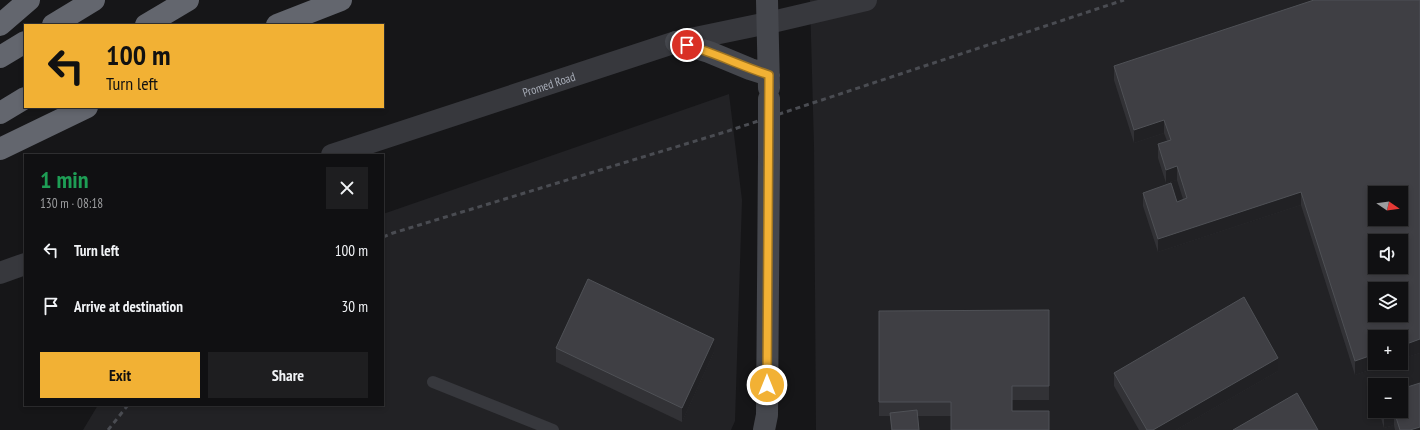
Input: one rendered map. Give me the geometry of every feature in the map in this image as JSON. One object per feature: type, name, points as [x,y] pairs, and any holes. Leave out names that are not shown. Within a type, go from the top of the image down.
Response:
[{"type":"highway","points":[[0,25],[29,0]]},
{"type":"highway","points":[[54,24],[94,0]]},
{"type":"highway","points":[[148,24],[188,0]]},
{"type":"highway","points":[[280,24],[341,0]]},
{"type":"highway","points":[[0,57],[24,43]]},
{"type":"highway","points":[[0,113],[24,99]]},
{"type":"highway","points":[[0,149],[85,108]]},
{"type":"main road","points":[[764,430],[767,415],[769,156],[768,0]]},
{"type":"main road","points":[[676,42],[709,52],[769,75]]},
{"type":"street","name":"Promed Road","points":[[335,154],[676,42],[768,23],[866,0]]},
{"type":"street","points":[[0,273],[24,264]]},
{"type":"lane","points":[[433,382],[553,430]]},
{"type":"shaded area","points":[[810,0],[1420,0],[1420,430],[816,430],[814,146]]},
{"type":"shaded area","points":[[729,94],[742,200],[735,421],[731,430],[83,430],[97,406],[384,406],[384,214]]},
{"type":"building","points":[[1314,0],[1420,0],[1420,339],[1408,343],[1408,330],[1368,330],[1368,356],[1355,361],[1301,192],[1158,239],[1143,193],[1171,183],[1177,202],[1187,198],[1177,166],[1166,170],[1158,144],[1171,140],[1164,120],[1134,130],[1114,66]]},
{"type":"building","points":[[588,279],[714,339],[682,408],[556,348]]},
{"type":"building","points":[[1244,297],[1278,358],[1153,430],[1147,430],[1114,373]]},
{"type":"building","points":[[1049,310],[1049,386],[1012,386],[1012,411],[1049,411],[1049,430],[951,430],[951,402],[879,402],[879,311]]},
{"type":"building","points":[[1420,383],[1420,427],[1410,430],[1400,430],[1396,418],[1408,418],[1408,387]]},
{"type":"building","points":[[1297,393],[1318,430],[1233,430]]},
{"type":"building","points":[[917,410],[919,430],[892,430],[890,413]]},
{"type":"railway","points":[[384,237],[725,132],[1124,0]]},
{"type":"railway","points":[[108,430],[127,406]]},
{"type":"route","points":[[687,45],[769,75],[767,385]]}]
